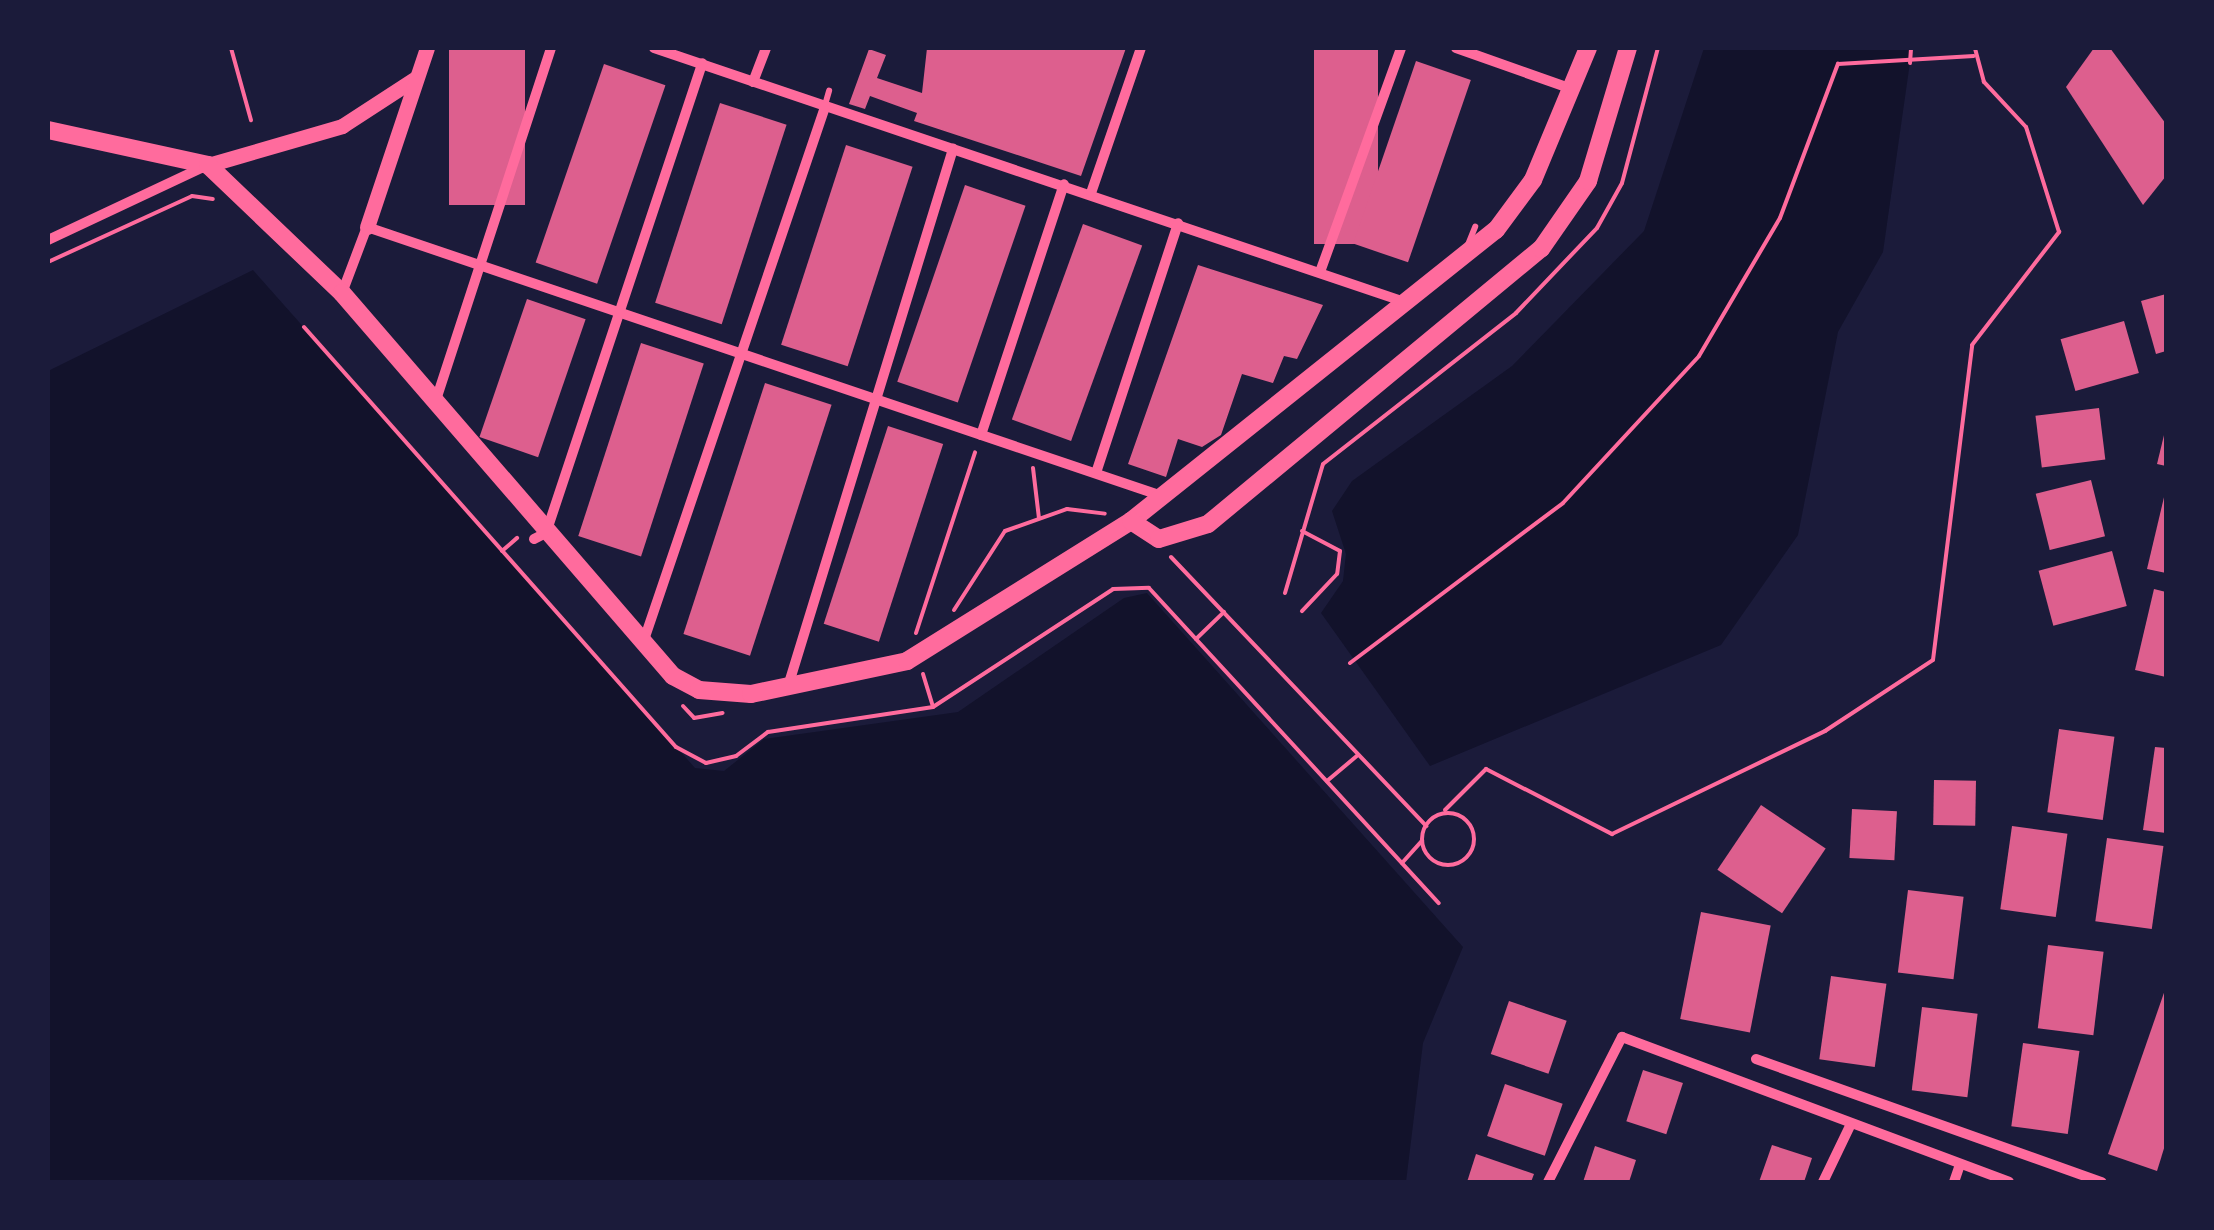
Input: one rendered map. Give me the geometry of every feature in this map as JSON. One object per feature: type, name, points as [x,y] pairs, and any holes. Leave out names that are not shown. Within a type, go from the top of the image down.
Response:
[{"type":"main road","points":[[48,130],[208,164],[342,292],[535,534],[644,640],[673,676],[700,690],[751,694],[789,683],[905,669],[948,634],[1126,521],[1462,257],[1522,198],[1588,48]]},
{"type":"main road","points":[[1126,521],[1159,539],[1208,524],[1548,242],[1588,181],[1628,48]]},
{"type":"street","points":[[342,292],[427,48]]},
{"type":"street","points":[[434,408],[551,48]]},
{"type":"street","points":[[654,48],[1406,302]]},
{"type":"street","points":[[754,82],[766,48]]},
{"type":"street","points":[[1090,193],[1141,48]]},
{"type":"street","points":[[1320,272],[1402,48]]},
{"type":"street","points":[[1456,48],[1572,89]]},
{"type":"street","points":[[535,534],[620,313],[702,64]]},
{"type":"street","points":[[48,240],[208,164],[342,126],[416,78]]},
{"type":"street","points":[[644,640],[825,106]]},
{"type":"street","points":[[789,683],[870,398],[953,149]]},
{"type":"street","points":[[981,434],[1064,184]]},
{"type":"street","points":[[1096,473],[1178,223]]},
{"type":"street","points":[[366,227],[1156,494]]},
{"type":"street","points":[[1548,1182],[1622,1037],[1850,1126],[2009,1182]]},
{"type":"street","points":[[1756,1059],[2102,1182]]},
{"type":"street","points":[[1823,1182],[1850,1126]]},
{"type":"street","points":[[1954,1182],[1960,1165]]},
{"type":"lane","points":[[825,106],[829,92]]},
{"type":"lane","points":[[1462,257],[1475,227]]},
{"type":"path","points":[[231,48],[251,120]]},
{"type":"path","points":[[1910,62],[1911,48]]},
{"type":"path","points":[[1402,863],[1422,841],[1426,826],[1486,769],[1612,834],[1841,722],[1933,660],[1972,345],[2059,232],[2026,127],[1984,82],[1974,56],[1975,48]]},
{"type":"path","points":[[1350,662],[1563,502],[1699,356],[1780,218],[1838,64],[1974,56]]},
{"type":"path","points":[[48,262],[192,196],[228,205]]},
{"type":"path","points":[[940,664],[923,674],[905,669],[981,434]]},
{"type":"path","points":[[1034,452],[1039,518]]},
{"type":"path","points":[[948,634],[988,546],[1039,518],[1067,508],[1126,521]]},
{"type":"path","points":[[1302,531],[1340,551],[1332,582],[1302,612]]},
{"type":"path","points":[[502,551],[535,534]]},
{"type":"path","points":[[1159,539],[1426,826]]},
{"type":"path","points":[[1196,639],[1224,612]]},
{"type":"path","points":[[923,674],[933,707]]},
{"type":"path","points":[[670,691],[694,718],[732,711]]},
{"type":"path","points":[[1326,781],[1359,754]]},
{"type":"path","points":[[1422,841],[1441,864],[1470,853],[1472,829],[1446,810]]},
{"type":"shaded area","points":[[1704,48],[1912,48],[1883,252],[1838,332],[1798,535],[1721,645],[1430,766],[1321,613],[1343,581],[1346,554],[1332,511],[1352,481],[1512,366],[1644,231]]},
{"type":"shaded area","points":[[253,270],[695,768],[724,771],[764,739],[958,712],[1124,598],[1147,593],[1463,947],[1423,1043],[1406,1182],[48,1182],[48,371]]},
{"type":"building","points":[[449,48],[525,48],[525,205],[449,205]]},
{"type":"building","points":[[927,48],[1126,48],[1081,176],[914,121],[917,113],[870,96],[865,109],[849,104],[869,49],[886,55],[877,78],[922,93]]},
{"type":"building","points":[[1314,48],[1378,48],[1378,244],[1314,244]]},
{"type":"building","points":[[2094,48],[2110,48],[2166,124],[2166,176],[2143,205],[2066,87]]},
{"type":"building","points":[[1416,61],[1471,80],[1408,262],[1353,243]]},
{"type":"building","points":[[604,64],[665,85],[597,284],[536,263]]},
{"type":"building","points":[[720,103],[787,125],[722,324],[655,303]]},
{"type":"building","points":[[846,145],[913,167],[848,366],[781,345]]},
{"type":"building","points":[[965,185],[1026,206],[958,403],[897,382]]},
{"type":"building","points":[[1083,224],[1142,246],[1071,441],[1012,419]]},
{"type":"building","points":[[1198,265],[1323,305],[1297,359],[1284,356],[1273,383],[1242,374],[1221,435],[1202,447],[1178,439],[1166,477],[1128,464]]},
{"type":"building","points":[[2166,294],[2166,351],[2156,354],[2141,301]]},
{"type":"building","points":[[527,299],[586,319],[538,457],[479,437]]},
{"type":"building","points":[[2124,321],[2139,373],[2075,391],[2061,339]]},
{"type":"building","points":[[641,343],[704,363],[641,556],[578,536]]},
{"type":"building","points":[[765,383],[832,405],[750,656],[683,634]]},
{"type":"building","points":[[2099,408],[2105,460],[2042,467],[2035,416]]},
{"type":"building","points":[[888,426],[943,444],[879,642],[824,624]]},
{"type":"building","points":[[2166,431],[2166,466],[2157,464]]},
{"type":"building","points":[[2091,480],[2105,536],[2050,550],[2036,494]]},
{"type":"building","points":[[2166,494],[2166,573],[2147,569]]},
{"type":"building","points":[[2112,551],[2127,606],[2053,626],[2039,571]]},
{"type":"building","points":[[2154,589],[2166,592],[2166,677],[2135,670]]},
{"type":"building","points":[[2059,729],[2114,737],[2103,820],[2047,812]]},
{"type":"building","points":[[2155,747],[2166,748],[2166,833],[2143,830]]},
{"type":"building","points":[[1934,780],[1976,781],[1975,826],[1933,825]]},
{"type":"building","points":[[1761,805],[1826,849],[1782,913],[1717,870]]},
{"type":"building","points":[[1852,809],[1897,811],[1894,860],[1849,858]]},
{"type":"building","points":[[2012,826],[2067,834],[2056,917],[2000,909]]},
{"type":"building","points":[[2107,838],[2163,846],[2152,929],[2095,921]]},
{"type":"building","points":[[1908,890],[1964,897],[1953,979],[1898,972]]},
{"type":"building","points":[[1701,912],[1771,926],[1750,1033],[1680,1019]]},
{"type":"building","points":[[2048,945],[2104,952],[2093,1035],[2038,1028]]},
{"type":"building","points":[[1831,976],[1886,984],[1875,1067],[1819,1059]]},
{"type":"building","points":[[2166,987],[2166,1142],[2157,1171],[2108,1154]]},
{"type":"building","points":[[1509,1001],[1567,1021],[1548,1074],[1491,1054]]},
{"type":"building","points":[[1922,1007],[1978,1014],[1967,1097],[1912,1090]]},
{"type":"building","points":[[2023,1043],[2079,1051],[2068,1134],[2011,1126]]},
{"type":"building","points":[[1643,1070],[1683,1083],[1666,1134],[1626,1121]]},
{"type":"building","points":[[1505,1084],[1563,1104],[1545,1156],[1487,1136]]},
{"type":"building","points":[[1772,1145],[1812,1158],[1804,1182],[1759,1182]]},
{"type":"building","points":[[1595,1146],[1636,1160],[1629,1182],[1583,1182]]},
{"type":"building","points":[[1476,1154],[1534,1174],[1531,1182],[1467,1182]]}]
